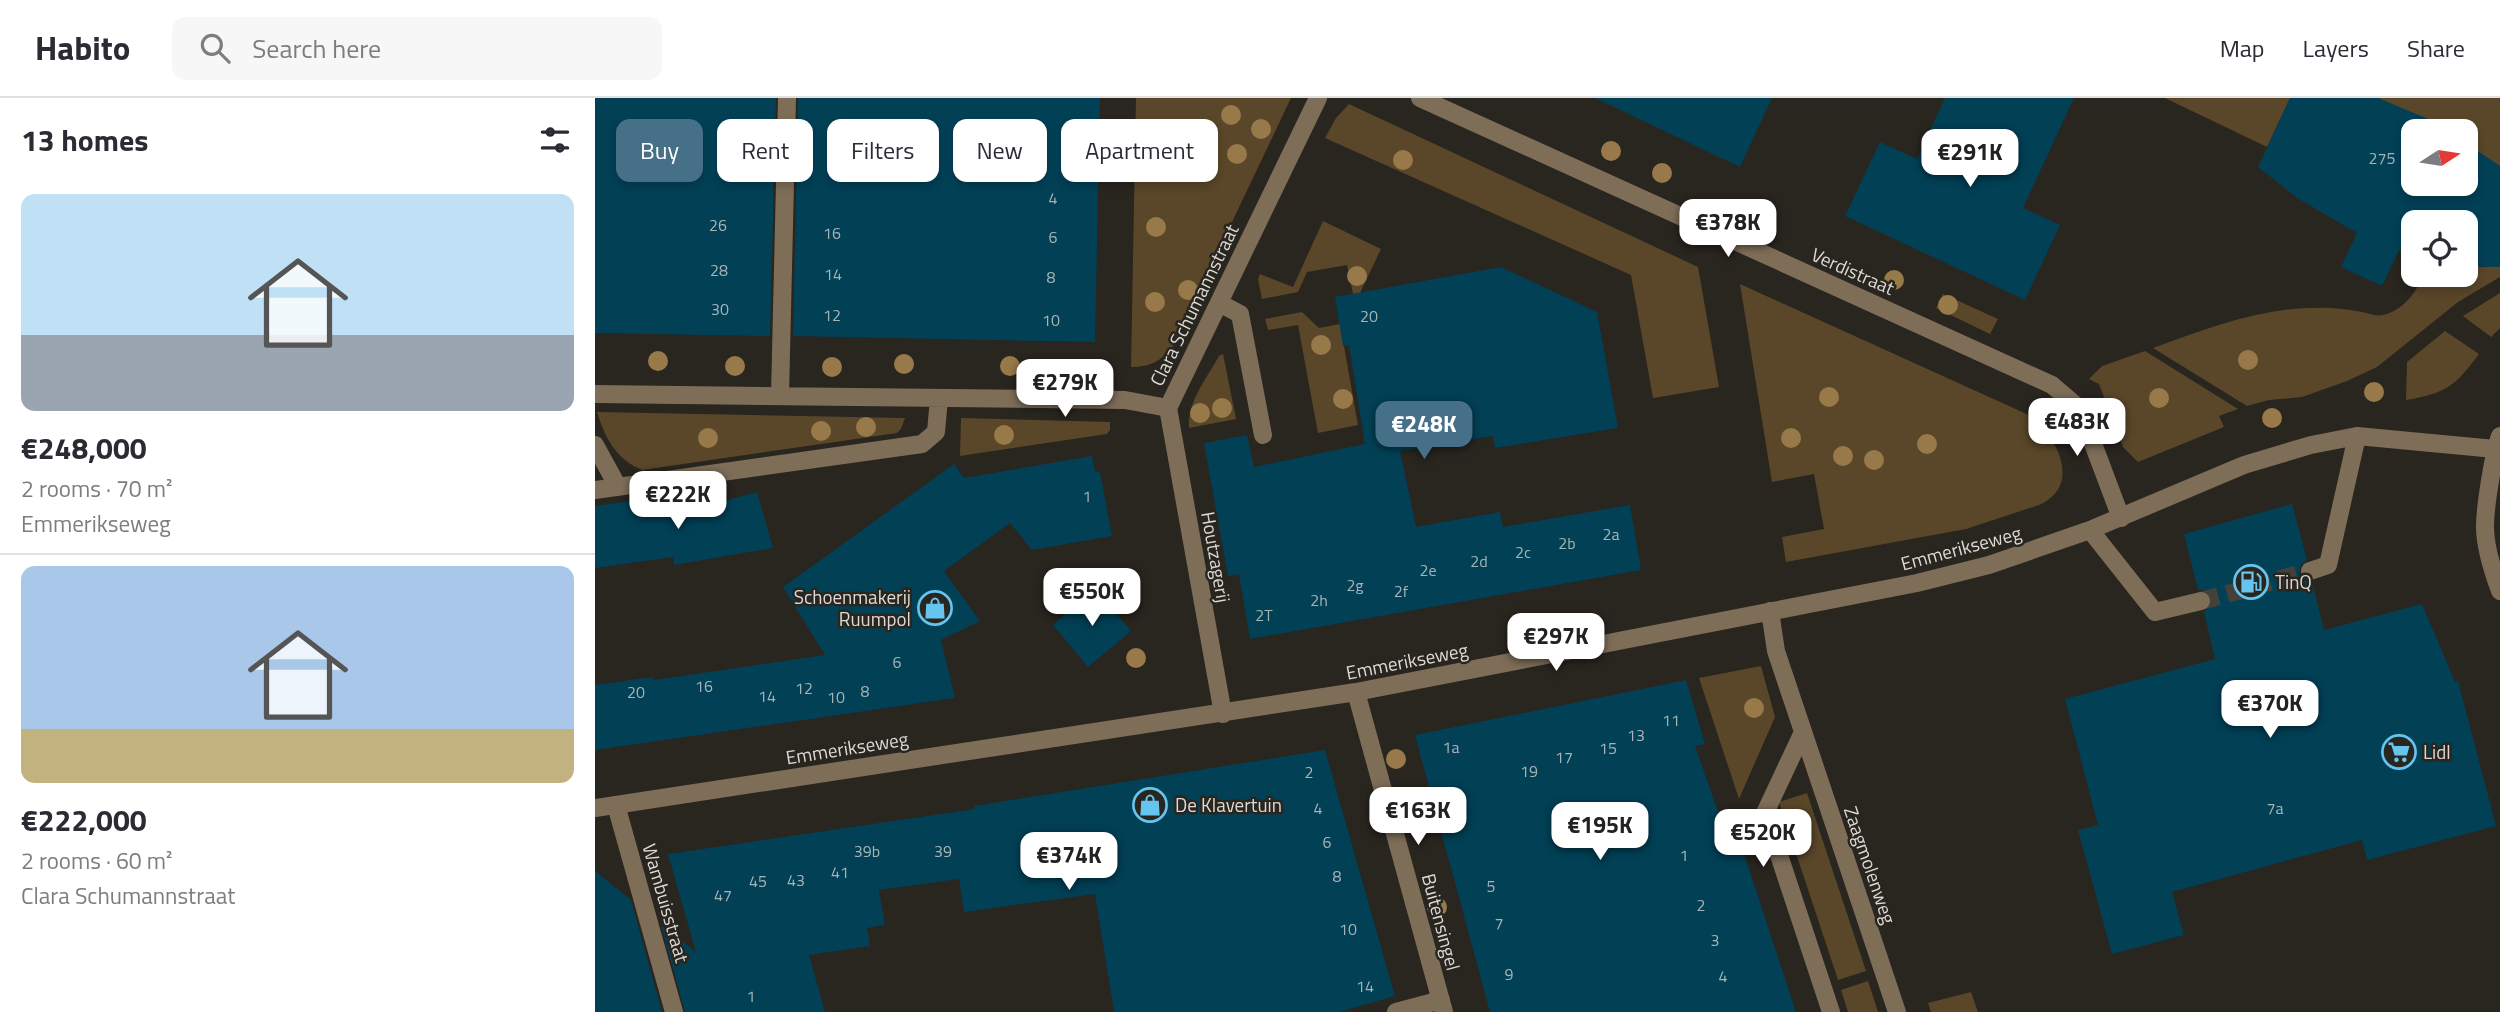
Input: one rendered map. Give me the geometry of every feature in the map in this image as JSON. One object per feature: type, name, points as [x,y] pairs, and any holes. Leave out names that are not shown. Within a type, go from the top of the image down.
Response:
[{"type":"street","points":[[780,396],[787,98]]},
{"type":"street","name":"Clara Schumannstraat","points":[[595,394],[1125,400],[1168,408],[1318,98]]},
{"type":"street","name":"Verdistraat","points":[[1420,98],[2052,385],[2080,409],[2121,518]]},
{"type":"street","points":[[1219,303],[1240,314],[1263,435]]},
{"type":"street","points":[[595,491],[922,444],[936,432],[939,398]]},
{"type":"street","name":"Houtzagerij","points":[[1168,408],[1223,714]]},
{"type":"street","points":[[2309,571],[2328,565],[2357,436]]},
{"type":"street","name":"Emmerikseweg","points":[[595,808],[1356,692],[1917,583],[1989,565],[2090,530],[2245,465],[2357,436],[2498,443]]},
{"type":"street","points":[[2498,443],[2485,528],[2494,577],[2500,591]]},
{"type":"street","points":[[595,445],[618,487]]},
{"type":"street","points":[[2090,530],[2155,612],[2201,601]]},
{"type":"street","name":"Zaagmolenweg","points":[[1770,611],[1776,651],[1898,1012]]},
{"type":"street","name":"Buitensingel","points":[[1356,692],[1442,1006],[1396,1012]]},
{"type":"street","points":[[1803,732],[1765,813],[1831,1012]]},
{"type":"street","name":"Wambuisstraat","points":[[616,805],[674,1012]]},
{"type":"shaded area","points":[[1136,98],[1291,98],[1173,346],[1155,362],[1131,367],[1134,182],[1218,182],[1218,119],[1136,119]]},
{"type":"shaded area","points":[[2165,98],[2290,98],[2267,147]]},
{"type":"shaded area","points":[[2378,98],[2500,98],[2500,168],[2478,152],[2478,119],[2423,119]]},
{"type":"shaded area","points":[[1349,104],[1698,267],[1719,387],[1653,398],[1631,275],[1325,138],[1336,118]]},
{"type":"shaded area","points":[[1323,221],[1381,249],[1360,293],[1353,294],[1347,265],[1307,272],[1298,292],[1262,299],[1258,279],[1260,274],[1293,287]]},
{"type":"shaded area","points":[[2500,262],[2500,277],[2458,302],[2377,367],[2302,397],[2269,400],[2247,406],[2153,348],[2232,321],[2293,309],[2325,308],[2383,315],[2397,309],[2418,287],[2478,287],[2478,267]]},
{"type":"shaded area","points":[[1740,284],[2031,416],[2041,425],[2057,449],[2062,474],[2060,486],[2052,497],[2039,505],[1966,529],[1786,562],[1782,537],[1824,529],[1814,474],[1772,482]]},
{"type":"shaded area","points":[[2500,293],[2500,328],[2491,337],[2463,316]]},
{"type":"shaded area","points":[[1943,294],[1998,319],[1990,334],[1936,308]]},
{"type":"shaded area","points":[[1302,312],[1319,328],[1340,324],[1358,425],[1318,433],[1298,325],[1268,330],[1265,319]]},
{"type":"shaded area","points":[[2445,331],[2479,354],[2449,386],[2441,391],[2406,400],[2407,362]]},
{"type":"shaded area","points":[[2145,351],[2238,409],[2219,416],[2224,427],[2138,462],[2123,447],[2099,384],[2089,379],[2102,366]]},
{"type":"shaded area","points":[[1223,354],[1236,419],[1189,428],[1194,400],[1219,356]]},
{"type":"shaded area","points":[[597,412],[905,418],[897,433],[642,470],[618,454]]},
{"type":"shaded area","points":[[961,418],[1110,422],[1110,430],[1107,434],[960,456]]},
{"type":"shaded area","points":[[1761,666],[1775,717],[1739,799],[1699,678]]},
{"type":"shaded area","points":[[1807,793],[1866,971],[1838,980],[1779,802]]},
{"type":"shaded area","points":[[1868,981],[1878,1012],[1848,1012],[1841,990]]},
{"type":"shaded area","points":[[1971,992],[1978,1012],[1931,1012],[1928,1003]]},
{"type":"building","points":[[595,98],[776,98],[775,119],[717,119],[717,182],[774,182],[770,336],[595,333]]},
{"type":"building","points":[[798,98],[1100,98],[1100,119],[1061,119],[1061,182],[1098,182],[1095,342],[793,336],[796,182],[813,182],[813,119],[798,119]]},
{"type":"building","points":[[1595,98],[1772,98],[1740,167]]},
{"type":"building","points":[[1945,98],[2074,98],[2023,208],[2060,225],[2025,300],[1845,216],[1880,142],[1917,159]]},
{"type":"building","points":[[2290,98],[2378,98],[2428,119],[2401,119],[2401,196],[2478,196],[2478,151],[2500,166],[2500,267],[2478,266],[2478,210],[2401,210],[2401,251],[2382,286],[2341,267],[2357,233],[2297,198],[2258,167]]},
{"type":"building","points":[[1501,267],[1597,312],[1618,428],[1495,448],[1493,436],[1400,451],[1416,527],[1500,512],[1503,527],[1630,505],[1641,570],[1250,639],[1239,574],[1228,576],[1204,443],[1247,435],[1254,467],[1365,444],[1349,345],[1343,346],[1335,297]]},
{"type":"building","points":[[1092,456],[1095,472],[1100,472],[1112,536],[1032,550],[1010,523],[944,571],[980,621],[941,640],[955,698],[595,750],[595,685],[652,677],[654,680],[825,655],[783,587],[954,464],[964,478]]},
{"type":"building","points":[[757,492],[773,548],[674,565],[673,557],[595,568],[595,506],[687,496],[690,510]]},
{"type":"building","points":[[2292,504],[2307,560],[2301,564],[2299,574],[2303,580],[2312,582],[2324,630],[2422,604],[2455,682],[2458,681],[2496,826],[2367,860],[2362,840],[2172,892],[2184,935],[2112,954],[2078,830],[2098,825],[2065,699],[2215,659],[2204,612],[2212,605],[2212,598],[2205,590],[2198,590],[2184,534]]},
{"type":"building","points":[[1095,589],[1131,631],[1088,667],[1053,625]]},
{"type":"building","points":[[1686,680],[1705,744],[1695,746],[1725,832],[1736,829],[1796,1012],[1490,1012],[1415,735]]},
{"type":"building","points":[[1325,750],[1395,996],[1339,1012],[1114,1012],[1095,894],[964,912],[959,879],[879,890],[885,925],[867,928],[870,946],[809,955],[825,1012],[685,1012],[661,925],[696,952],[668,854],[975,809],[974,806]]},
{"type":"building","points":[[595,871],[631,900],[662,1012],[595,1012]]},
{"type":"tunnel","points":[[2201,601],[2310,571]]},
{"type":"place","name":"TinQ","points":[[2251,582]]},
{"type":"place","name":"Schoenmakerij Ruumpol","points":[[935,608]]},
{"type":"place","name":"Lidl","points":[[2399,752]]},
{"type":"place","name":"De Klavertuin","points":[[1150,805]]}]
